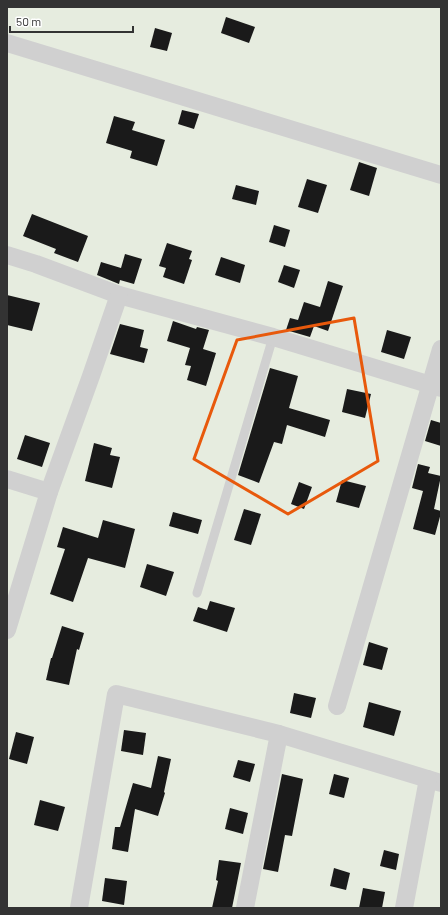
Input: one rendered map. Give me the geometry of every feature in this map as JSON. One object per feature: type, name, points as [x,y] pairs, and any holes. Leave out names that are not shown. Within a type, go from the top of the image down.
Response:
[{"type":"street","points":[[7,43],[441,175]]},
{"type":"street","points":[[7,255],[36,264],[119,295],[273,337],[436,387]]},
{"type":"street","points":[[7,630],[50,492],[119,295]]},
{"type":"street","points":[[337,706],[436,387],[441,349]]},
{"type":"street","points":[[7,479],[50,492]]},
{"type":"street","points":[[79,908],[116,694],[279,734],[435,781],[404,908]]},
{"type":"street","points":[[245,908],[279,734]]},
{"type":"lane","points":[[197,594],[273,337]]},
{"type":"highlighted area","points":[[354,318],[378,461],[288,514],[194,459],[237,340]]},
{"type":"shaded area","points":[[7,7],[441,7],[441,908],[7,908]]},
{"type":"building","points":[[226,17],[255,27],[249,43],[221,33]]},
{"type":"building","points":[[155,28],[172,33],[167,51],[150,47]]},
{"type":"building","points":[[182,110],[199,114],[194,129],[178,124]]},
{"type":"building","points":[[114,116],[135,122],[132,130],[165,140],[157,166],[130,158],[132,151],[106,143]]},
{"type":"building","points":[[359,162],[377,168],[369,196],[350,190]]},
{"type":"building","points":[[307,179],[327,185],[318,213],[298,207]]},
{"type":"building","points":[[236,185],[259,191],[256,205],[232,199]]},
{"type":"building","points":[[32,214],[88,236],[78,262],[54,253],[56,249],[23,236]]},
{"type":"building","points":[[274,225],[290,230],[285,247],[269,242]]},
{"type":"building","points":[[167,243],[192,251],[189,259],[192,260],[184,284],[163,277],[166,268],[159,266]]},
{"type":"building","points":[[125,254],[142,259],[134,284],[120,280],[119,284],[97,275],[101,262],[121,268]]},
{"type":"building","points":[[221,257],[245,265],[240,283],[215,275]]},
{"type":"building","points":[[284,265],[300,270],[294,288],[278,282]]},
{"type":"building","points":[[328,281],[343,286],[328,331],[314,326],[310,337],[286,330],[290,318],[298,320],[304,302],[320,307]]},
{"type":"building","points":[[7,295],[40,303],[32,331],[7,325]]},
{"type":"building","points":[[173,321],[196,329],[197,327],[209,330],[203,349],[216,353],[206,386],[187,380],[191,366],[185,365],[190,348],[167,341]]},
{"type":"building","points":[[120,324],[144,330],[140,347],[148,349],[144,363],[110,354]]},
{"type":"building","points":[[387,330],[411,337],[404,359],[381,352]]},
{"type":"building","points":[[270,368],[298,376],[289,408],[330,420],[325,437],[287,425],[282,444],[274,442],[259,483],[238,475]]},
{"type":"building","points":[[347,389],[371,394],[365,418],[342,412]]},
{"type":"building","points":[[431,420],[441,423],[441,446],[425,441]]},
{"type":"building","points":[[25,435],[50,443],[42,467],[17,459]]},
{"type":"building","points":[[94,443],[112,448],[110,455],[120,457],[112,488],[85,481]]},
{"type":"building","points":[[418,464],[430,467],[428,473],[441,476],[434,509],[441,511],[441,513],[435,535],[413,529],[423,491],[412,488]]},
{"type":"building","points":[[342,480],[366,486],[359,508],[336,502]]},
{"type":"building","points":[[299,482],[312,487],[304,509],[291,504]]},
{"type":"building","points":[[244,509],[261,514],[251,545],[234,540]]},
{"type":"building","points":[[173,512],[202,520],[198,534],[169,526]]},
{"type":"building","points":[[103,520],[135,529],[125,568],[88,558],[73,602],[50,594],[65,549],[57,547],[63,527],[98,538]]},
{"type":"building","points":[[147,564],[174,572],[166,596],[140,587]]},
{"type":"building","points":[[210,601],[235,608],[227,632],[193,621],[198,607],[207,610]]},
{"type":"building","points":[[62,626],[84,633],[79,650],[77,649],[69,685],[46,680],[51,658]]},
{"type":"building","points":[[369,642],[388,648],[382,670],[363,665]]},
{"type":"building","points":[[294,693],[316,698],[311,718],[290,713]]},
{"type":"building","points":[[369,702],[401,711],[394,736],[363,727]]},
{"type":"building","points":[[124,730],[146,733],[143,755],[121,751]]},
{"type":"building","points":[[16,732],[34,737],[27,764],[9,759]]},
{"type":"building","points":[[158,756],[171,759],[165,793],[158,816],[135,809],[128,852],[112,849],[115,827],[120,827],[133,783],[151,788]]},
{"type":"building","points":[[238,760],[255,764],[250,782],[233,777]]},
{"type":"building","points":[[282,774],[303,779],[292,836],[285,835],[278,872],[263,869]]},
{"type":"building","points":[[334,774],[349,778],[344,798],[329,794]]},
{"type":"building","points":[[40,800],[65,807],[58,831],[34,825]]},
{"type":"building","points":[[230,808],[248,813],[243,834],[225,829]]},
{"type":"building","points":[[384,850],[399,854],[396,870],[380,866]]},
{"type":"building","points":[[219,860],[241,863],[232,908],[212,908],[218,881],[216,880]]},
{"type":"building","points":[[334,868],[350,873],[346,890],[330,886]]},
{"type":"building","points":[[105,878],[127,881],[124,905],[102,901]]},
{"type":"building","points":[[363,888],[385,892],[382,908],[359,908]]}]
